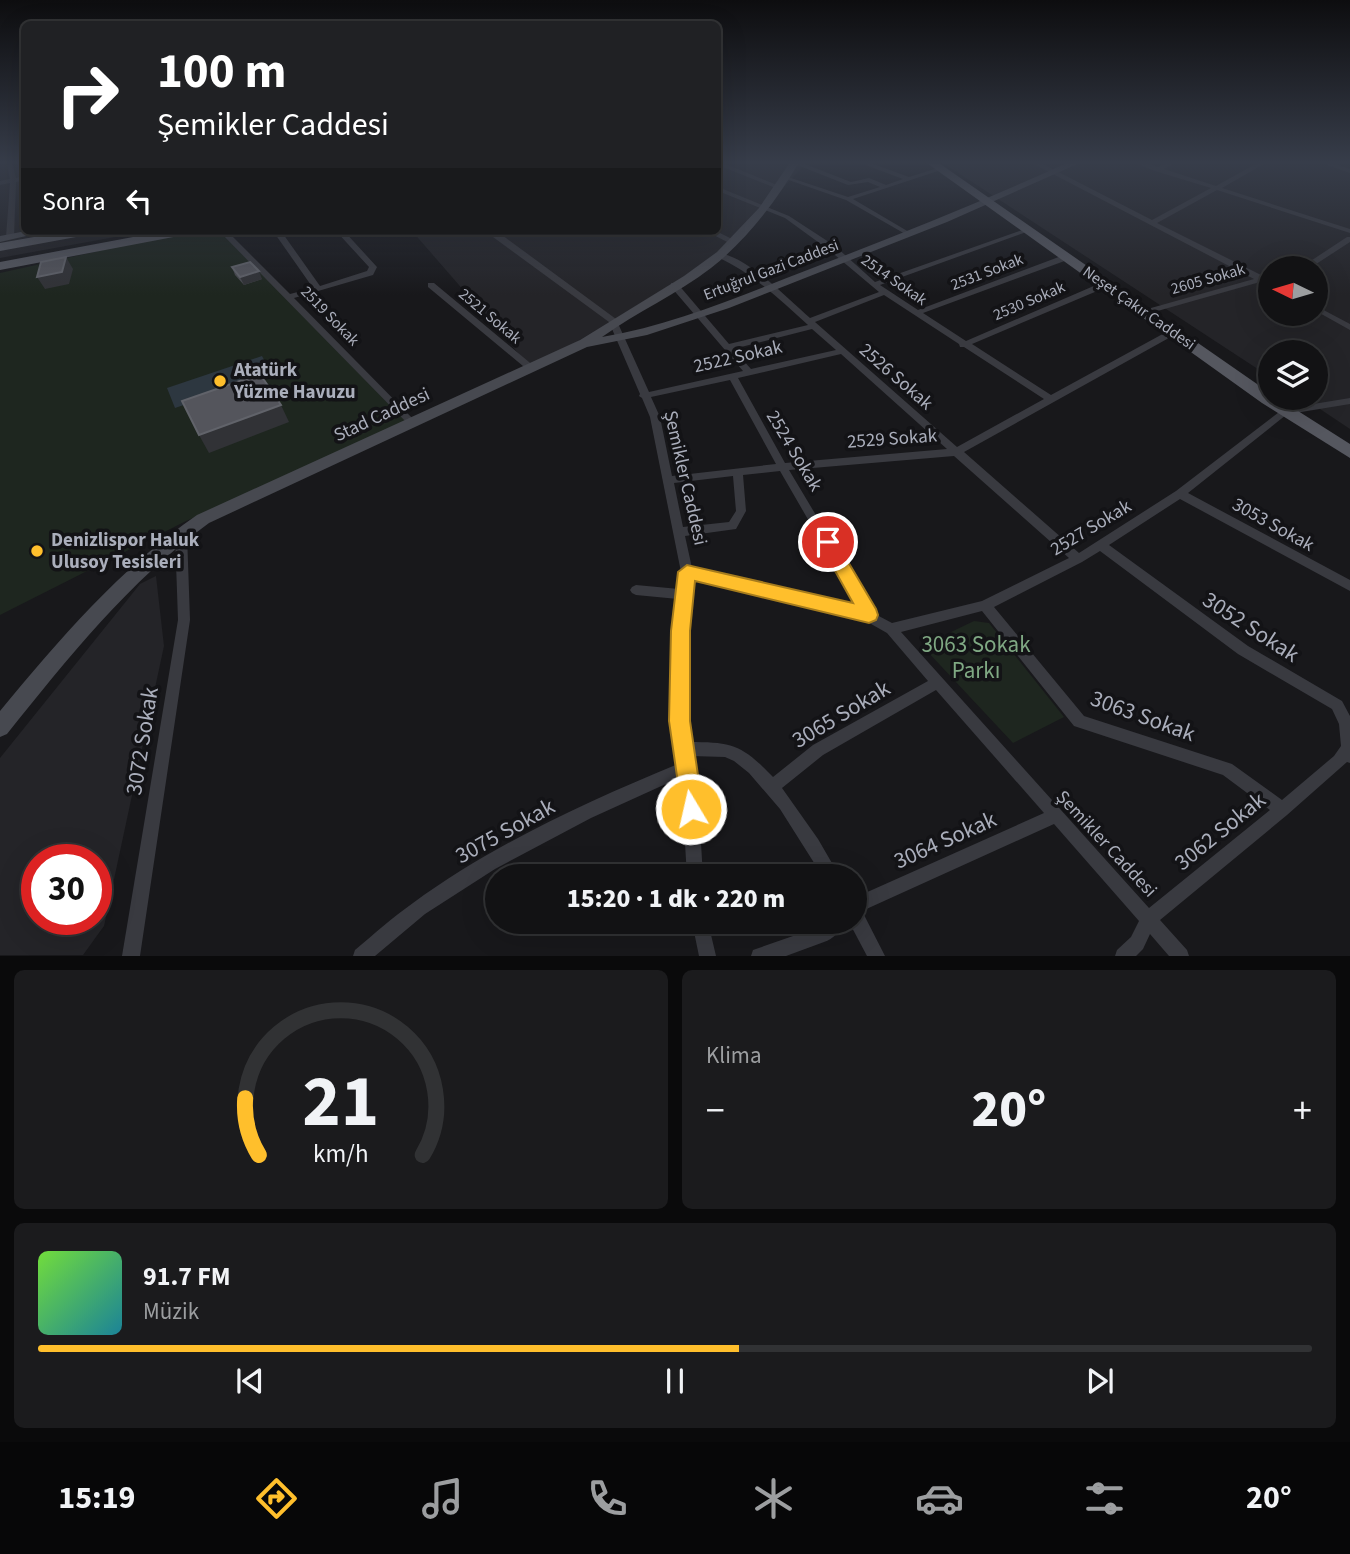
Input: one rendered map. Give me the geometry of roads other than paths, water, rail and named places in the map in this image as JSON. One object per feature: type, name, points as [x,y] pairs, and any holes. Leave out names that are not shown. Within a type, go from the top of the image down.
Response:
[{"type":"main road","name":"Neşet Çakır Caddesi","points":[[998,206],[1027,230],[1258,388]]},
{"type":"main road","name":"Neşet Çakır Caddesi","points":[[999,206],[1154,310],[1258,385]]},
{"type":"main road","points":[[0,247],[65,235]]},
{"type":"main road","points":[[0,258],[124,235]]},
{"type":"main road","points":[[0,266],[163,235]]},
{"type":"main road","name":"Neşet Çakır Caddesi","points":[[1292,410],[1350,446]]},
{"type":"main road","name":"Neşet Çakır Caddesi","points":[[1292,410],[1350,452]]},
{"type":"street","points":[[5,238],[9,206]]},
{"type":"street","name":"2514 Sokak","points":[[761,206],[787,217],[832,248],[842,260],[884,292],[1052,400]]},
{"type":"street","points":[[859,206],[907,233]]},
{"type":"street","name":"Ertuğrul Gazi Caddesi","points":[[585,343],[618,339],[699,313],[980,206]]},
{"type":"street","points":[[1118,206],[1258,277]]},
{"type":"street","points":[[1152,223],[1186,206]]},
{"type":"street","points":[[1270,206],[1350,231]]},
{"type":"street","name":"Stad Caddesi","points":[[0,727],[102,604],[142,565],[203,519],[585,343],[613,321],[720,256],[765,207]]},
{"type":"street","points":[[874,285],[1027,230]]},
{"type":"street","name":"2519 Sokak","points":[[227,235],[413,424]]},
{"type":"street","points":[[279,235],[318,289]]},
{"type":"street","points":[[290,297],[365,276],[373,267],[344,235]]},
{"type":"street","points":[[497,235],[613,321]]},
{"type":"street","points":[[719,235],[734,242]]},
{"type":"street","points":[[1323,256],[1350,239]]},
{"type":"street","name":"2526 Sokak","points":[[720,256],[740,264],[770,288],[1078,559]]},
{"type":"street","name":"2531 Sokak","points":[[916,313],[1067,257]]},
{"type":"street","name":"2605 Sokak","points":[[1154,310],[1258,280]]},
{"type":"street","name":"2530 Sokak","points":[[963,345],[1106,284]]},
{"type":"street","name":"2521 Sokak","points":[[431,285],[532,369]]},
{"type":"street","points":[[674,285],[749,373]]},
{"type":"street","points":[[729,347],[810,324],[884,292]]},
{"type":"street","points":[[1328,315],[1350,327]]},
{"type":"street","name":"Şemikler Caddesi","points":[[613,321],[618,339],[654,417],[687,572],[869,615],[891,629],[1054,816],[1181,956]]},
{"type":"street","name":"2529 Sokak","points":[[667,480],[956,452],[1174,332]]},
{"type":"street","name":"2522 Sokak","points":[[644,396],[840,352]]},
{"type":"street","name":"2524 Sokak","points":[[733,377],[780,467],[800,494],[869,615]]},
{"type":"street","points":[[1328,403],[1350,401]]},
{"type":"street","name":"2527 Sokak","points":[[891,629],[985,605],[1078,559],[1180,494],[1281,410]]},
{"type":"street","points":[[680,532],[732,526],[741,511],[738,472]]},
{"type":"street","name":"3053 Sokak","points":[[1180,494],[1350,586]]},
{"type":"street","name":"3072 Sokak","points":[[128,954],[184,620],[181,534]]},
{"type":"street","name":"3052 Sokak","points":[[1101,545],[1243,650],[1337,705],[1345,714],[1349,729],[1349,750]]},
{"type":"street","points":[[687,572],[681,631],[681,749],[691,809],[694,864]]},
{"type":"street","points":[[636,590],[685,595]]},
{"type":"street","name":"3063 Sokak","points":[[985,605],[1079,721],[1227,769],[1282,810]]},
{"type":"street","name":"3065 Sokak","points":[[771,788],[818,750],[938,682]]},
{"type":"street","points":[[681,749],[727,750],[753,768],[797,817],[824,864]]},
{"type":"street","name":"3062 Sokak","points":[[1123,956],[1137,943],[1149,919],[1282,810],[1349,750]]},
{"type":"street","name":"3075 Sokak","points":[[360,956],[427,902],[501,856],[579,816],[685,768]]},
{"type":"street","name":"3064 Sokak","points":[[867,900],[1054,816]]},
{"type":"street","points":[[703,934],[708,956]]},
{"type":"street","points":[[759,956],[824,934]]},
{"type":"street","points":[[865,934],[877,956]]},
{"type":"place","name":"Atatürk Yüzme Havuzu","points":[[220,381]]},
{"type":"place","name":"Denizlispor Haluk Ulusoy Tesisleri","points":[[37,551]]},
{"type":"park label","name":"3063 Sokak Parkı","points":[[976,657]]}]
